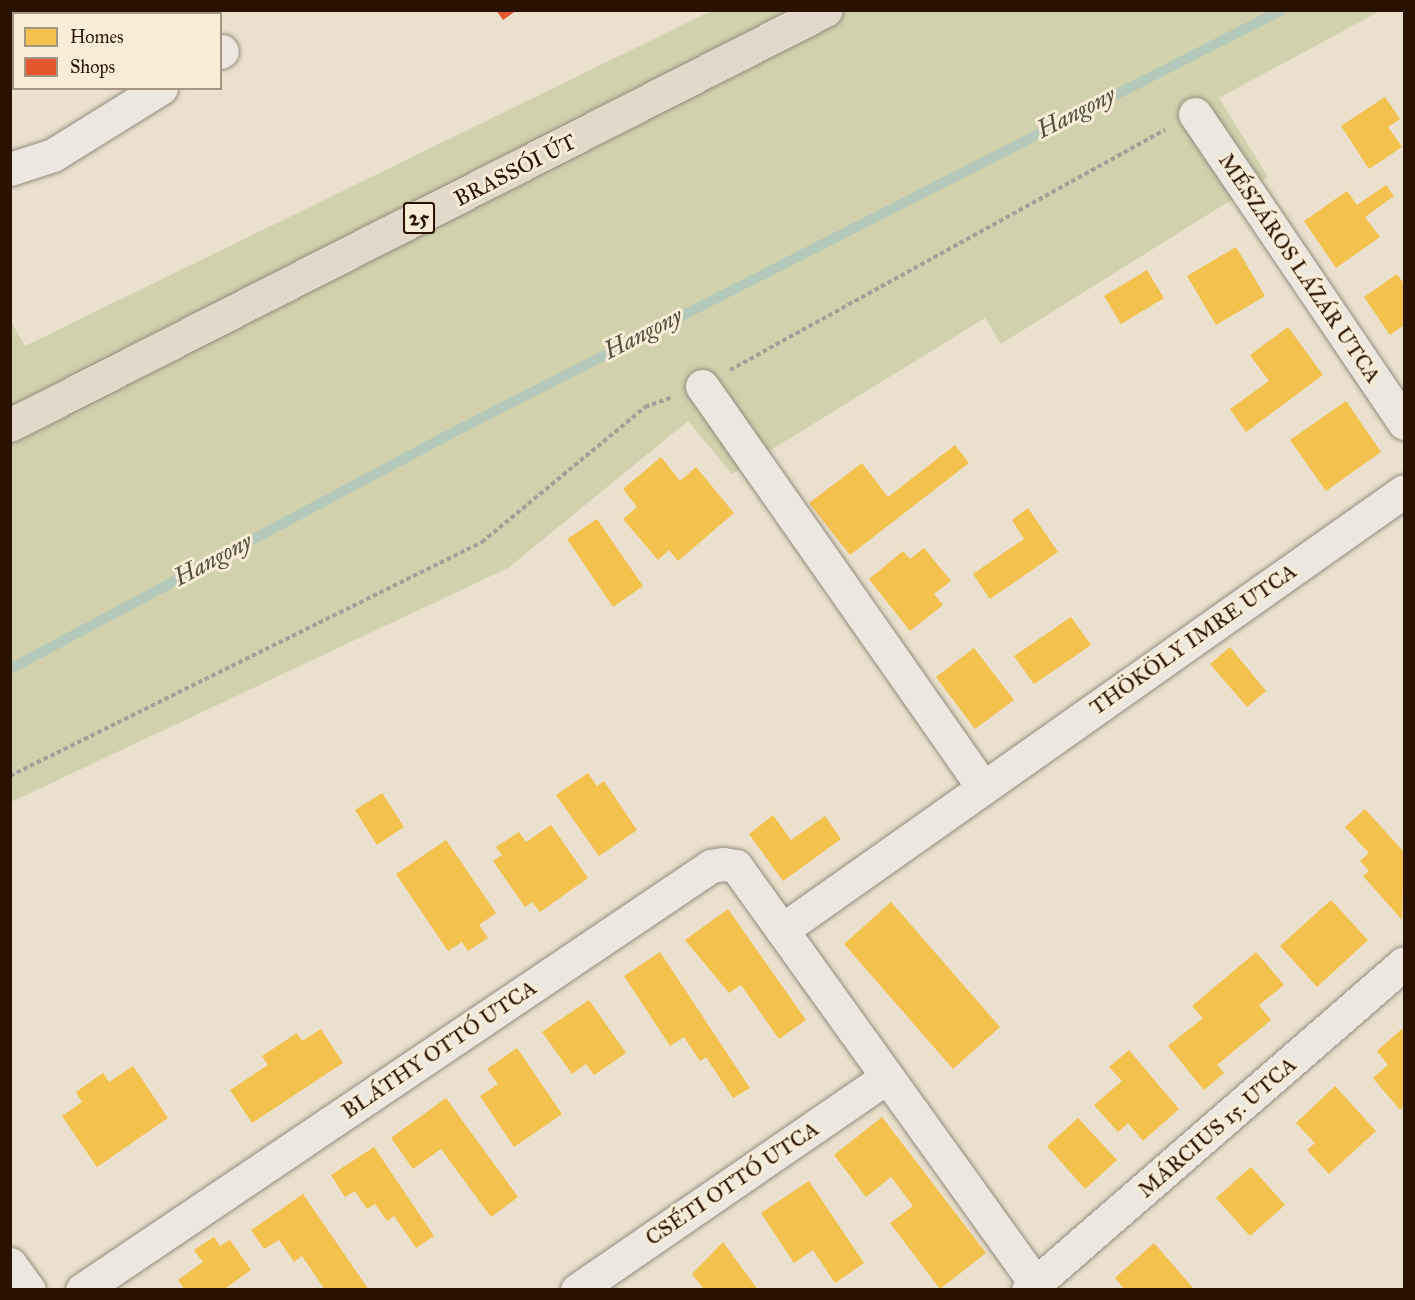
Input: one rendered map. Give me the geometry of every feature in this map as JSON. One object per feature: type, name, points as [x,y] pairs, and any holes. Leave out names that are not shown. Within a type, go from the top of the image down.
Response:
[{"type":"main road","name":"BRASSÓI ÚT","points":[[10,425],[826,10]]},
{"type":"street","points":[[10,169],[53,155],[158,90]]},
{"type":"street","name":"MÉSZÁROS LÁZÁR UTCA","points":[[1194,114],[1404,423]]},
{"type":"street","points":[[702,386],[982,786]]},
{"type":"street","name":"THÖKÖLY IMRE UTCA","points":[[782,930],[982,786],[1404,491]]},
{"type":"street","name":"BLÁTHY OTTÓ UTCA","points":[[82,1290],[711,866],[736,866],[782,930]]},
{"type":"street","points":[[782,930],[1032,1287]]},
{"type":"street","name":"MÁRCIUS 15. UTCA","points":[[1032,1287],[1404,963]]},
{"type":"street","name":"CSÉTI OTTÓ UTCA","points":[[577,1290],[887,1077]]},
{"type":"street","points":[[10,1264],[29,1290]]},
{"type":"path","points":[[10,776],[482,542],[645,407],[702,386],[1194,114]]},
{"type":"green space","points":[[711,11],[1380,11],[1219,98],[1268,177],[1001,344],[985,318],[732,474],[688,421],[508,568],[11,802],[10,320],[25,346]]},
{"type":"building: Homes","points":[[1385,97],[1400,119],[1388,127],[1402,147],[1369,169],[1341,126]]},
{"type":"building: Homes","points":[[1386,185],[1394,196],[1365,217],[1380,237],[1336,268],[1304,221],[1347,191],[1357,205]]},
{"type":"building: Homes","points":[[1236,247],[1265,296],[1216,325],[1187,276]]},
{"type":"building: Homes","points":[[1147,270],[1164,298],[1121,324],[1104,296]]},
{"type":"building: Homes","points":[[1397,274],[1404,284],[1404,325],[1390,335],[1364,297]]},
{"type":"building: Homes","points":[[1288,327],[1323,375],[1246,432],[1230,409],[1269,381],[1250,355]]},
{"type":"building: Homes","points":[[1346,401],[1381,452],[1326,491],[1290,440]]},
{"type":"building: Homes","points":[[955,445],[969,463],[850,555],[809,503],[862,463],[888,497]]},
{"type":"building: Homes","points":[[661,457],[680,481],[696,467],[734,513],[678,561],[669,550],[658,560],[623,519],[637,507],[623,489]]},
{"type":"building: Homes","points":[[1028,508],[1058,552],[990,599],[973,574],[1024,539],[1012,520]]},
{"type":"building: Homes","points":[[597,519],[643,586],[613,607],[567,539]]},
{"type":"building: Homes","points":[[924,548],[951,581],[934,594],[943,605],[910,631],[869,579],[903,551],[910,559]]},
{"type":"building: Homes","points":[[1071,617],[1091,645],[1034,684],[1014,656]]},
{"type":"building: Homes","points":[[1230,647],[1266,691],[1247,707],[1210,664]]},
{"type":"building: Homes","points":[[974,648],[1014,700],[975,729],[936,677]]},
{"type":"building: Homes","points":[[588,773],[597,786],[604,781],[637,830],[599,856],[556,795]]},
{"type":"building: Homes","points":[[382,793],[404,827],[377,845],[355,810]]},
{"type":"building: Homes","points":[[1365,809],[1404,852],[1402,920],[1363,876],[1369,871],[1360,861],[1369,853],[1345,827]]},
{"type":"building: Homes","points":[[773,815],[791,840],[825,816],[841,839],[783,881],[749,834]]},
{"type":"building: Homes","points":[[551,825],[588,878],[540,912],[532,902],[525,907],[493,861],[502,855],[496,847],[519,832],[526,842]]},
{"type":"building: Homes","points":[[446,840],[496,913],[479,925],[488,938],[468,951],[462,942],[448,951],[396,874]]},
{"type":"building: Homes","points":[[1331,900],[1368,940],[1317,987],[1280,946]]},
{"type":"building: Homes","points":[[891,902],[1000,1027],[953,1069],[844,944]]},
{"type":"building: Homes","points":[[728,909],[806,1020],[779,1039],[741,985],[729,993],[685,940]]},
{"type":"building: Homes","points":[[660,952],[750,1088],[733,1098],[706,1057],[700,1061],[684,1037],[670,1046],[624,976]]},
{"type":"building: Homes","points":[[1256,952],[1284,985],[1259,1005],[1271,1020],[1217,1065],[1224,1073],[1204,1090],[1168,1046],[1203,1018],[1192,1006]]},
{"type":"building: Homes","points":[[589,1000],[626,1053],[594,1075],[586,1064],[572,1074],[542,1032]]},
{"type":"building: Homes","points":[[1404,1027],[1404,1106],[1400,1110],[1373,1078],[1388,1065],[1377,1051]]},
{"type":"building: Homes","points":[[321,1029],[343,1063],[252,1123],[230,1090],[268,1065],[262,1056],[297,1033],[302,1041]]},
{"type":"building: Homes","points":[[517,1048],[562,1114],[514,1147],[480,1096],[498,1084],[487,1069]]},
{"type":"building: Homes","points":[[1129,1050],[1179,1109],[1143,1141],[1128,1123],[1118,1132],[1094,1105],[1122,1081],[1109,1067]]},
{"type":"building: Homes","points":[[133,1066],[168,1118],[97,1167],[62,1116],[82,1102],[76,1092],[103,1073],[109,1082]]},
{"type":"building: Homes","points":[[1335,1086],[1376,1131],[1329,1174],[1307,1150],[1315,1143],[1296,1123]]},
{"type":"building: Homes","points":[[446,1098],[518,1197],[491,1217],[441,1149],[413,1169],[391,1138]]},
{"type":"building: Homes","points":[[882,1117],[986,1253],[940,1289],[890,1223],[913,1206],[891,1177],[866,1197],[834,1155]]},
{"type":"building: Homes","points":[[1078,1118],[1117,1160],[1085,1189],[1047,1146]]},
{"type":"building: Homes","points":[[374,1147],[434,1236],[416,1248],[394,1216],[387,1221],[375,1204],[367,1209],[355,1191],[345,1197],[331,1175]]},
{"type":"building: Homes","points":[[1251,1167],[1285,1205],[1250,1236],[1216,1198]]},
{"type":"building: Homes","points":[[809,1181],[864,1263],[835,1283],[813,1250],[794,1263],[761,1213]]},
{"type":"building: Homes","points":[[303,1194],[369,1290],[325,1290],[302,1256],[294,1262],[279,1240],[264,1249],[251,1230]]},
{"type":"building: Homes","points":[[214,1237],[220,1246],[230,1240],[251,1270],[223,1290],[185,1290],[178,1280],[203,1262],[194,1250]]},
{"type":"building: Homes","points":[[723,1242],[758,1290],[703,1288],[692,1274]]},
{"type":"building: Homes","points":[[1154,1243],[1195,1290],[1125,1290],[1115,1278]]},
{"type":"building: Shops","points":[[10,10],[79,10],[80,12],[12,12],[10,72]]},
{"type":"building: Shops","points":[[496,10],[517,10],[503,20]]},
{"type":"waterway","name":"Hangony","points":[[10,669],[456,431],[1282,10]]}]
